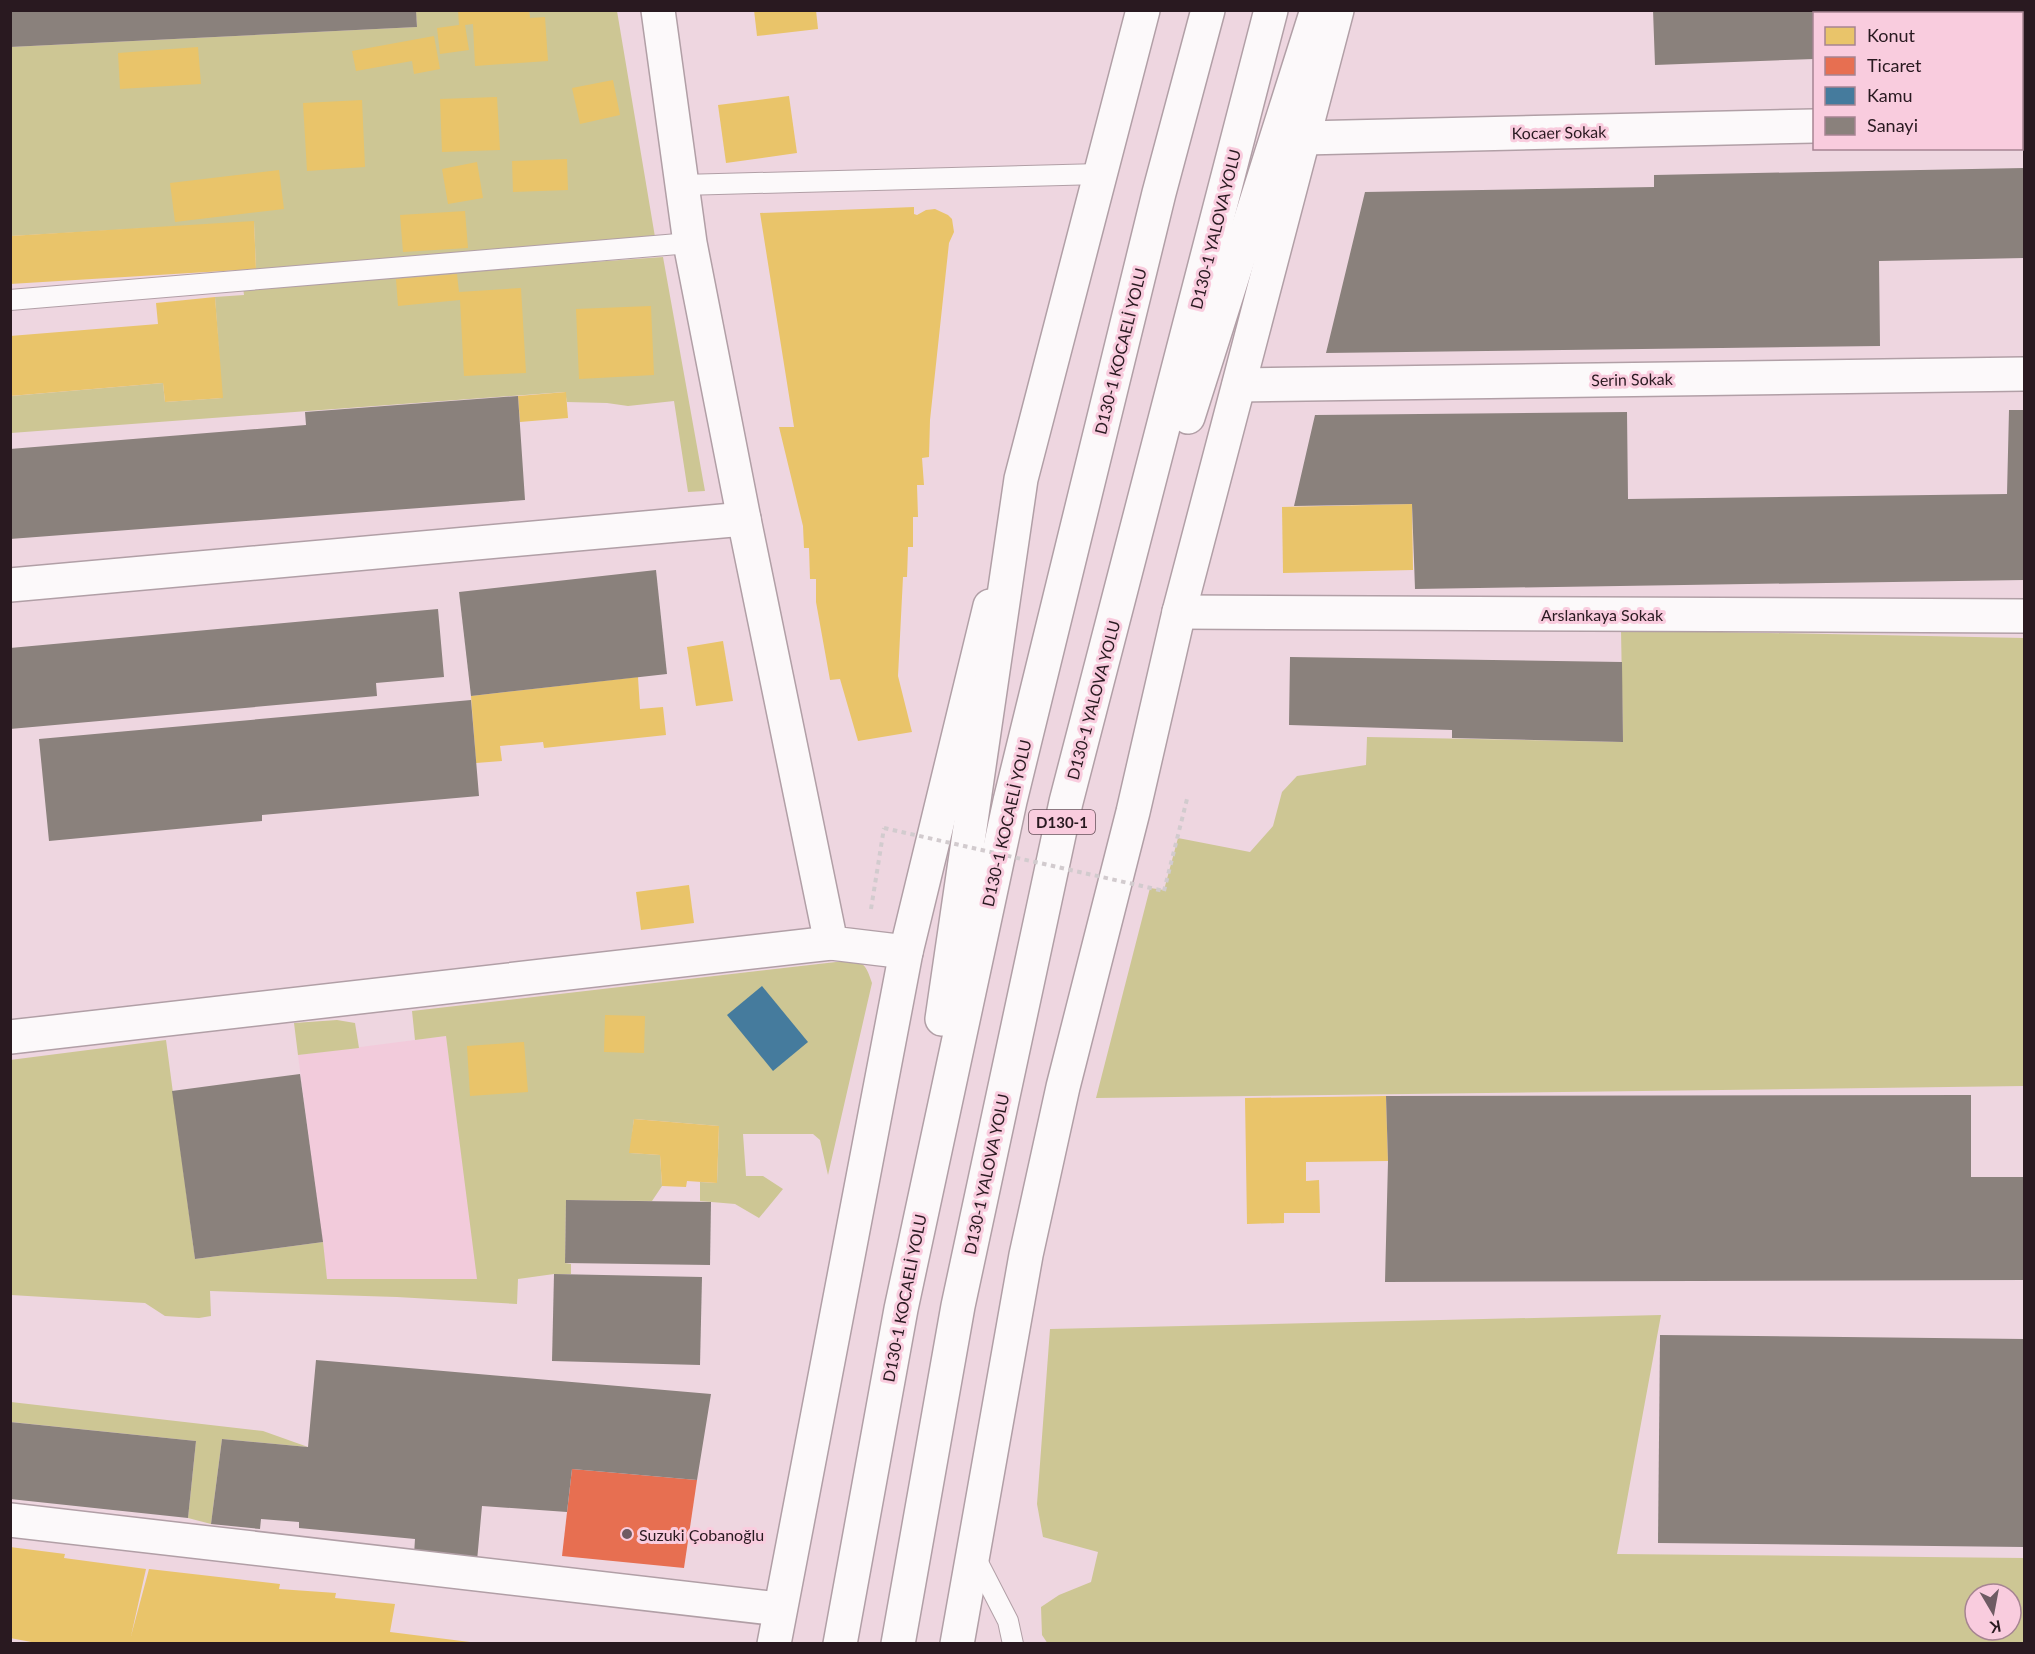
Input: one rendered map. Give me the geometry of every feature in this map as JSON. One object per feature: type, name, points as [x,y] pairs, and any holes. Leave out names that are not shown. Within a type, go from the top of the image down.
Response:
[{"type":"main road","points":[[658,10],[690,243],[831,943]]},
{"type":"main road","points":[[774,1644],[906,952],[1021,479],[1143,10]]},
{"type":"main road","name":"D130-1 KOCAELİ YOLU","points":[[840,1644],[900,1309],[1010,801],[1159,193],[1209,10]]},
{"type":"main road","name":"D130-1 YALOVA YOLU","points":[[898,1644],[958,1306],[1066,802],[1270,10]]},
{"type":"main road","points":[[1066,802],[1317,10]]},
{"type":"main road","points":[[957,1644],[1029,1244],[1063,1087],[1136,802],[1179,612],[1337,10]]},
{"type":"main road","name":"Kocaer Sokak","points":[[1304,138],[1813,126]]},
{"type":"main road","name":"Serin Sokak","points":[[1239,385],[2025,374]]},
{"type":"main road","points":[[900,1309],[1021,479]]},
{"type":"main road","points":[[10,585],[744,519]]},
{"type":"main road","name":"Arslankaya Sokak","points":[[1179,612],[2025,615]]},
{"type":"main road","points":[[10,1037],[831,943],[906,952]]},
{"type":"main road","points":[[10,1520],[779,1609]]},
{"type":"lane","points":[[682,184],[1100,174]]},
{"type":"lane","points":[[10,300],[690,243]]},
{"type":"lane","points":[[972,1551],[1008,1621],[1013,1644]]},
{"type":"path","points":[[871,909],[884,828],[1164,891],[1188,795]]},
{"type":"shaded area","points":[[416,11],[617,11],[655,237],[256,269],[254,222],[11,236],[10,47],[417,27]]},
{"type":"shaded area","points":[[663,257],[705,491],[688,492],[674,401],[628,406],[567,402],[565,392],[11,433],[11,396],[163,383],[165,402],[222,398],[215,297],[244,295],[243,287]]},
{"type":"shaded area","points":[[1621,630],[2024,638],[2024,1086],[1096,1098],[1150,888],[1164,890],[1178,838],[1250,852],[1273,826],[1282,792],[1297,776],[1366,765],[1367,737],[1623,742]]},
{"type":"shaded area","points":[[836,962],[856,962],[864,965],[872,983],[828,1175],[820,1140],[813,1134],[743,1134],[746,1176],[763,1176],[783,1189],[759,1218],[735,1204],[700,1201],[700,1182],[717,1183],[719,1126],[634,1119],[630,1153],[660,1155],[662,1186],[652,1201],[566,1200],[565,1263],[571,1264],[571,1274],[518,1279],[517,1304],[397,1297],[210,1291],[211,1316],[199,1318],[165,1316],[145,1303],[11,1295],[10,1060],[166,1040],[195,1259],[323,1242],[327,1279],[477,1279],[446,1036],[415,1040],[412,1011]]},
{"type":"shaded area","points":[[337,1020],[355,1023],[359,1048],[298,1055],[294,1023]]},
{"type":"shaded area","points":[[446,1036],[478,1279],[327,1279],[298,1055]]},
{"type":"shaded area","points":[[1661,1315],[1617,1554],[2024,1558],[2024,1643],[1048,1644],[1042,1635],[1041,1607],[1059,1595],[1091,1582],[1098,1552],[1043,1537],[1037,1504],[1050,1329]]},
{"type":"shaded area","points":[[11,1402],[263,1431],[308,1447],[222,1439],[211,1524],[188,1518],[196,1441],[11,1422]]},
{"type":"building: Konut","points":[[458,10],[529,10],[530,18],[545,17],[548,61],[475,66],[473,24],[465,25],[469,50],[440,54],[437,28],[459,25]]},
{"type":"building: Konut","points":[[754,10],[816,10],[818,29],[757,36]]},
{"type":"building: Konut","points":[[434,36],[440,69],[414,74],[412,61],[356,71],[352,51]]},
{"type":"building: Konut","points":[[198,47],[201,84],[120,89],[118,53]]},
{"type":"building: Konut","points":[[613,80],[620,115],[580,124],[572,88]]},
{"type":"building: Konut","points":[[789,96],[797,153],[726,163],[718,105]]},
{"type":"building: Konut","points":[[497,97],[500,150],[442,152],[440,99]]},
{"type":"building: Konut","points":[[362,100],[365,167],[307,171],[303,103]]},
{"type":"building: Konut","points":[[567,159],[568,190],[513,192],[512,161]]},
{"type":"building: Konut","points":[[477,162],[483,198],[448,204],[442,169]]},
{"type":"building: Konut","points":[[279,170],[284,209],[175,222],[170,183]]},
{"type":"building: Konut","points":[[914,207],[914,214],[917,215],[926,210],[935,209],[948,215],[952,219],[954,232],[949,243],[930,420],[929,457],[922,458],[924,485],[917,485],[918,517],[913,517],[913,547],[908,547],[907,577],[903,577],[898,676],[912,732],[858,741],[840,679],[830,680],[816,602],[816,579],[810,579],[809,548],[804,548],[803,526],[779,427],[794,427],[760,213]]},
{"type":"building: Konut","points":[[465,211],[468,248],[403,252],[400,215]]},
{"type":"building: Konut","points":[[254,221],[256,269],[10,284],[10,236]]},
{"type":"building: Konut","points":[[457,274],[459,292],[521,288],[526,373],[464,376],[460,300],[398,306],[396,279]]},
{"type":"building: Konut","points":[[215,297],[223,398],[165,402],[163,383],[10,396],[10,336],[158,324],[156,303]]},
{"type":"building: Konut","points":[[651,306],[654,375],[579,379],[576,309]]},
{"type":"building: Konut","points":[[566,392],[568,418],[520,422],[518,396]]},
{"type":"building: Konut","points":[[1412,504],[1413,570],[1283,573],[1282,507]]},
{"type":"building: Konut","points":[[723,641],[733,701],[696,706],[687,647]]},
{"type":"building: Konut","points":[[638,677],[640,709],[663,707],[666,735],[544,748],[543,742],[500,746],[502,761],[476,763],[471,696]]},
{"type":"building: Konut","points":[[689,885],[694,923],[641,930],[636,892]]},
{"type":"building: Konut","points":[[605,1015],[645,1016],[644,1053],[604,1052]]},
{"type":"building: Konut","points":[[524,1042],[528,1092],[470,1096],[467,1046]]},
{"type":"building: Konut","points":[[1386,1096],[1388,1161],[1306,1162],[1306,1181],[1319,1180],[1320,1213],[1284,1213],[1284,1223],[1247,1224],[1245,1098]]},
{"type":"building: Konut","points":[[634,1119],[719,1126],[717,1183],[687,1181],[686,1187],[662,1186],[660,1155],[629,1153]]},
{"type":"building: Konut","points":[[10,1547],[65,1554],[64,1558],[146,1569],[131,1636],[149,1569],[280,1584],[279,1589],[336,1593],[335,1598],[395,1604],[390,1632],[470,1642],[470,1644],[42,1644],[10,1638]]},
{"type":"building: Ticaret","name":"Suzuki Çobanoğlu","points":[[572,1469],[697,1480],[684,1568],[562,1556]]},
{"type":"building: Kamu","points":[[762,986],[808,1042],[773,1071],[727,1015]]},
{"type":"building: Sanayi","points":[[10,10],[416,10],[417,27],[10,47]]},
{"type":"building: Sanayi","points":[[1653,10],[2024,10],[2023,52],[2023,12],[1813,12],[1813,59],[1655,65]]},
{"type":"building: Sanayi","points":[[2024,168],[2024,258],[1879,261],[1880,346],[1326,353],[1365,192],[1654,187],[1654,175]]},
{"type":"building: Sanayi","points":[[518,396],[525,500],[10,539],[10,449],[306,425],[305,412]]},
{"type":"building: Sanayi","points":[[2009,410],[2024,410],[2024,580],[1415,589],[1412,504],[1294,506],[1315,415],[1627,412],[1628,499],[2007,494]]},
{"type":"building: Sanayi","points":[[656,570],[667,674],[471,696],[459,592]]},
{"type":"building: Sanayi","points":[[438,609],[444,677],[376,683],[377,696],[10,729],[10,648]]},
{"type":"building: Sanayi","points":[[1290,657],[1622,662],[1623,742],[1452,738],[1452,730],[1289,725]]},
{"type":"building: Sanayi","points":[[471,700],[479,796],[262,815],[262,821],[49,841],[39,739]]},
{"type":"building: Sanayi","points":[[300,1074],[323,1242],[195,1259],[172,1091]]},
{"type":"building: Sanayi","points":[[1971,1095],[1971,1177],[2024,1177],[2024,1280],[1385,1282],[1388,1161],[1386,1096]]},
{"type":"building: Sanayi","points":[[566,1200],[711,1202],[710,1265],[565,1263]]},
{"type":"building: Sanayi","points":[[554,1274],[702,1277],[700,1365],[552,1361]]},
{"type":"building: Sanayi","points":[[1660,1335],[2024,1339],[2024,1547],[1658,1543]]},
{"type":"building: Sanayi","points":[[316,1360],[711,1394],[697,1480],[572,1469],[567,1512],[482,1506],[477,1561],[414,1555],[415,1539],[299,1528],[299,1522],[261,1519],[260,1529],[211,1524],[222,1439],[308,1447]]},
{"type":"building: Sanayi","points":[[10,1422],[196,1441],[188,1518],[10,1499]]},
{"type":"place","name":"Suzuki Çobanoğlu","points":[[627,1534]]}]
